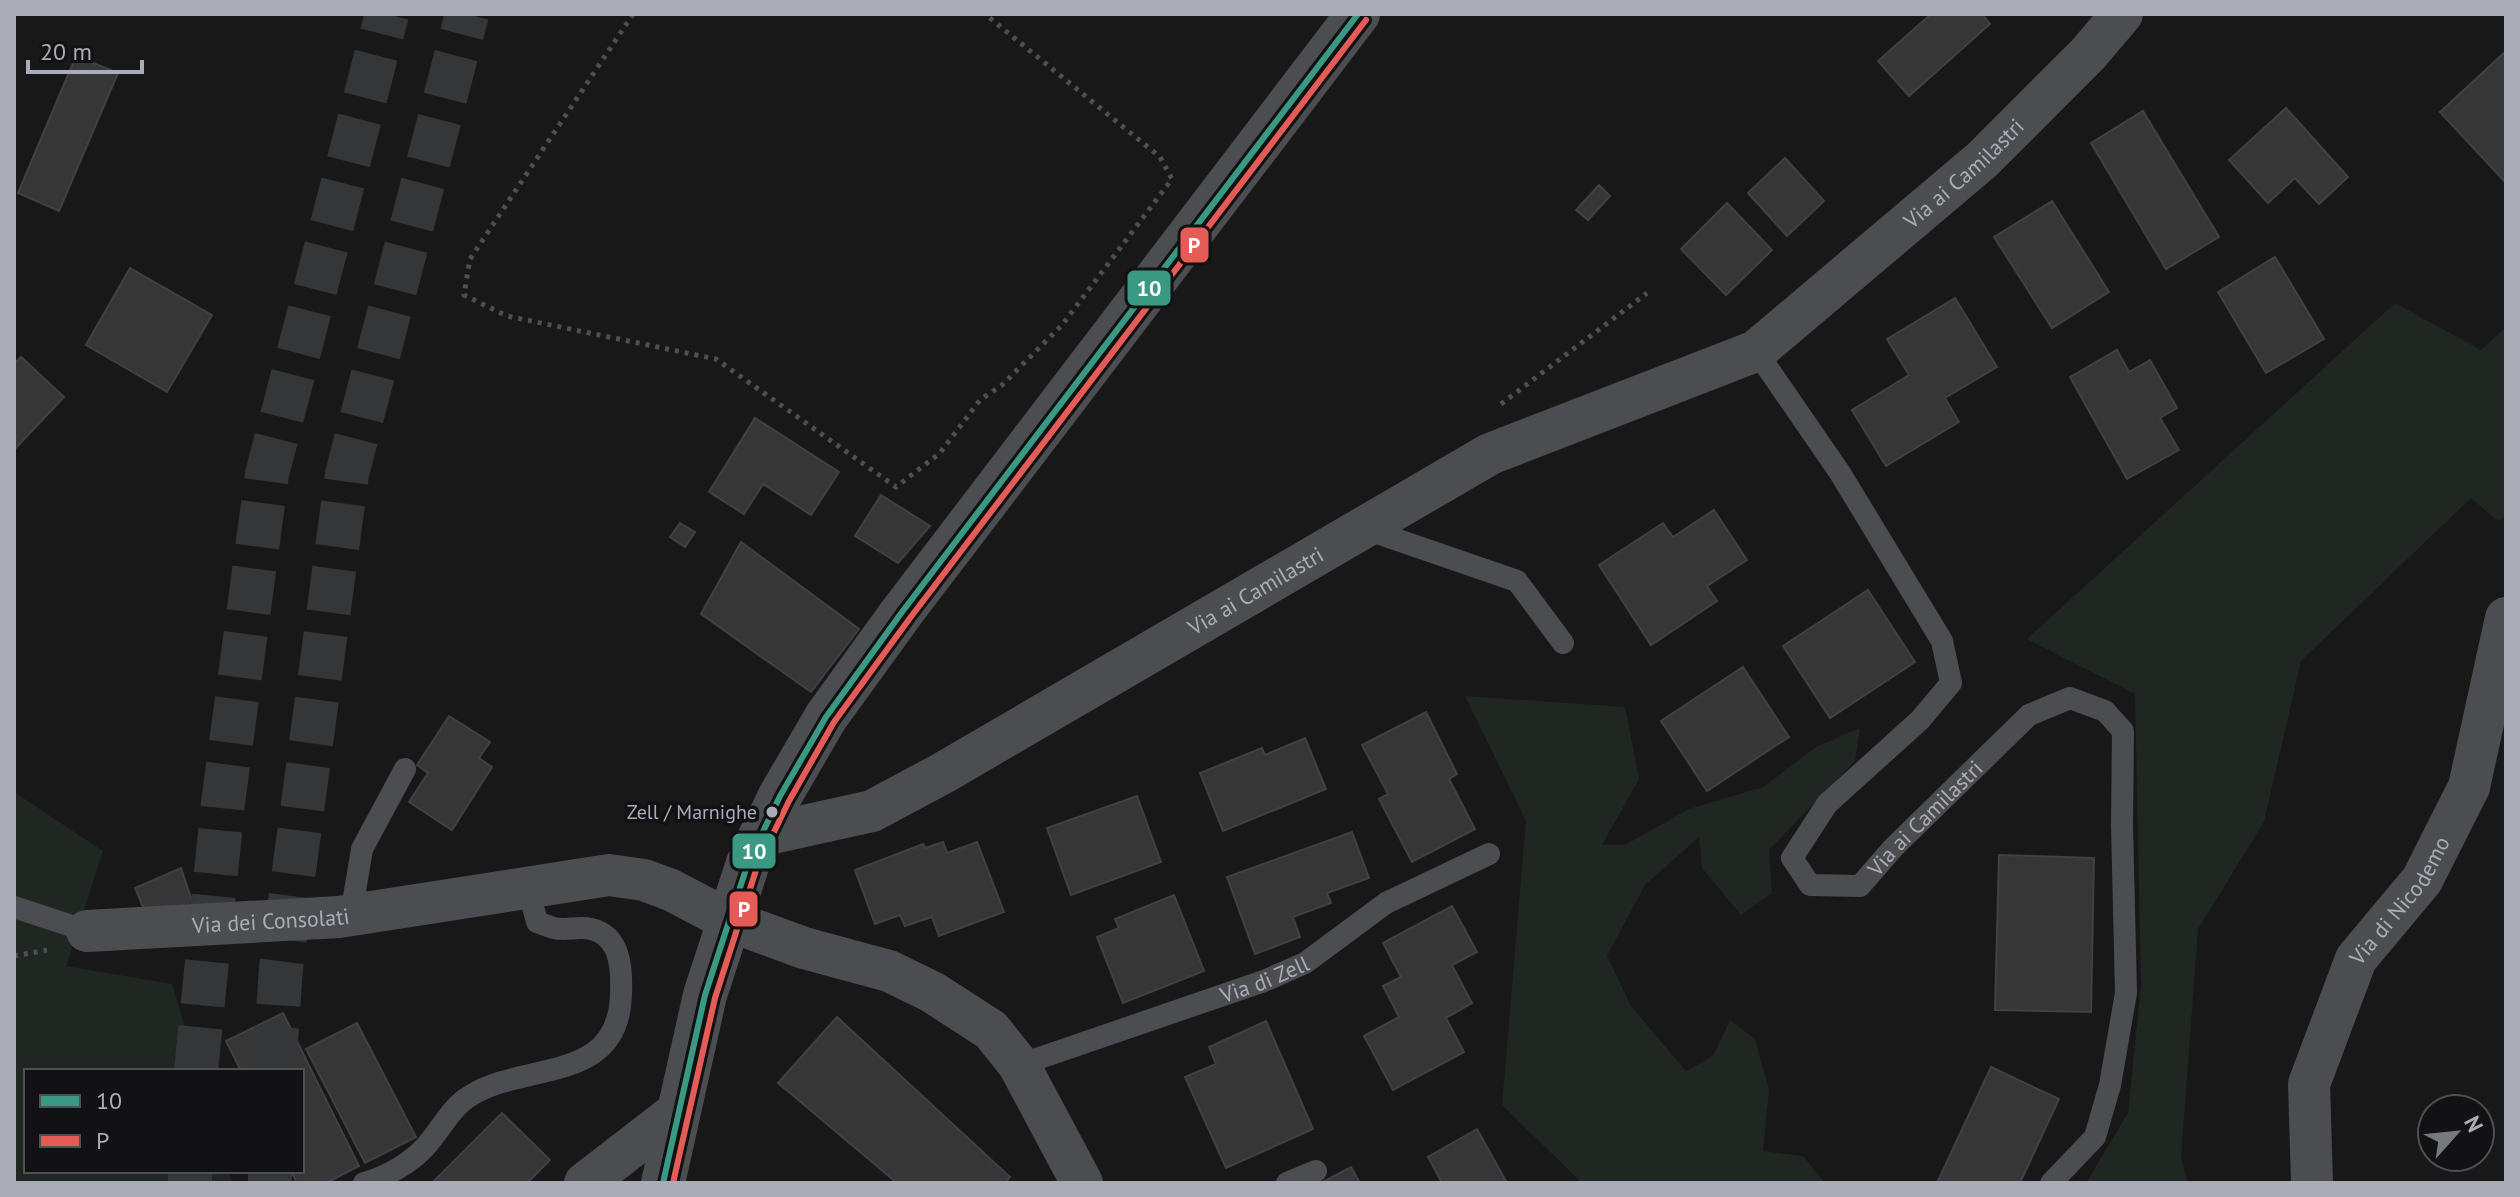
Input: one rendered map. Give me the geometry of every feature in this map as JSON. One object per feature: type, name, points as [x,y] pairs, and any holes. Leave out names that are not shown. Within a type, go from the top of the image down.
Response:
[{"type":"street","points":[[663,1183],[705,995],[728,920],[759,836],[826,717],[902,612],[1358,14]]},
{"type":"street","name":"Via ai Camilastri","points":[[759,836],[872,811],[943,773],[1490,454],[1756,351],[1982,160],[2088,54],[2122,14]]},
{"type":"street","name":"Via di Nicodemo","points":[[2312,1183],[2309,1084],[2356,959],[2422,880],[2469,787],[2506,618]]},
{"type":"street","name":"Via dei Consolati","points":[[87,931],[351,915],[609,875],[644,880],[671,890],[728,920]]},
{"type":"street","points":[[728,920],[804,948],[889,971],[932,992],[991,1030],[1019,1065],[1082,1183]]},
{"type":"street","points":[[585,1183],[677,1112]]},
{"type":"lane","name":"Via ai Camilastri","points":[[1756,351],[1840,473],[1942,641],[1951,683],[1920,720],[1827,804],[1792,858],[1810,885],[1860,886],[1893,848],[2029,715],[2070,698],[2105,711],[2123,731],[2126,993],[2110,1085],[2095,1137],[2051,1183]]},
{"type":"lane","points":[[1363,528],[1517,581],[1563,643]]},
{"type":"lane","points":[[351,915],[362,849],[405,769]]},
{"type":"lane","name":"Via di Zell","points":[[1019,1065],[1264,981],[1305,963],[1386,903],[1489,854]]},
{"type":"lane","points":[[364,1183],[408,1162],[425,1147],[466,1098],[486,1087],[566,1067],[594,1055],[610,1035],[621,1005],[622,963],[608,937],[591,929],[556,929],[537,922],[528,888]]},
{"type":"lane","name":"Via dei Consolati","points":[[14,907],[87,931]]},
{"type":"lane","points":[[1287,1183],[1316,1171]]},
{"type":"path","points":[[633,14],[470,259],[464,295],[507,316],[716,359],[896,487],[940,453],[980,400],[1002,385],[1062,325],[1172,179],[1160,157],[985,14]]},
{"type":"shaded area","points":[[2395,303],[2481,350],[2506,327],[2506,516],[2498,521],[2471,498],[2301,661],[2264,822],[2198,929],[2181,1158],[2188,1183],[2086,1183],[2128,1113],[2141,985],[2135,694],[2027,639]]},
{"type":"shaded area","points":[[1465,696],[1625,707],[1639,779],[1602,845],[1625,845],[1689,809],[1763,787],[1816,747],[1860,728],[1855,761],[1769,850],[1772,893],[1741,915],[1702,868],[1699,837],[1645,885],[1607,956],[1631,1006],[1686,1071],[1713,1056],[1730,1020],[1755,1039],[1769,1090],[1763,1151],[1803,1156],[1825,1183],[1582,1183],[1502,1105],[1526,821]]},
{"type":"shaded area","points":[[14,792],[103,851],[66,966],[172,984],[197,1069],[24,1069],[24,1173],[229,1173],[232,1183],[14,1183]]},
{"type":"building","points":[[1931,14],[1982,14],[1990,24],[1909,96],[1878,61]]},
{"type":"building","points":[[2506,51],[2506,183],[2440,112]]},
{"type":"building","points":[[76,56],[118,73],[59,211],[18,193]]},
{"type":"building","points":[[2286,108],[2348,177],[2319,204],[2295,178],[2268,203],[2229,160]]},
{"type":"building","points":[[2143,111],[2219,237],[2166,269],[2091,143]]},
{"type":"building","points":[[1785,158],[1824,201],[1787,236],[1748,193]]},
{"type":"building","points":[[1599,185],[1610,196],[1588,220],[1576,210]]},
{"type":"building","points":[[2052,201],[2109,292],[2052,328],[1994,237]]},
{"type":"building","points":[[1727,203],[1772,250],[1726,295],[1681,249]]},
{"type":"building","points":[[2275,257],[2324,339],[2266,373],[2218,292]]},
{"type":"building","points":[[130,268],[212,315],[167,392],[86,345]]},
{"type":"building","points":[[1955,298],[1997,367],[1945,398],[1959,422],[1886,466],[1852,410],[1909,375],[1887,339]]},
{"type":"building","points":[[2117,350],[2129,372],[2150,360],[2177,408],[2160,418],[2179,450],[2127,479],[2070,377]]},
{"type":"building","points":[[21,357],[64,397],[14,450],[14,364]]},
{"type":"building","points":[[755,418],[839,472],[811,515],[763,484],[744,514],[709,492]]},
{"type":"building","points":[[881,495],[930,526],[898,563],[855,536]]},
{"type":"building","points":[[1714,510],[1747,560],[1707,586],[1717,601],[1651,645],[1599,565],[1663,523],[1673,537]]},
{"type":"building","points":[[680,523],[695,532],[685,547],[670,537]]},
{"type":"building","points":[[741,542],[859,629],[811,692],[701,614]]},
{"type":"building","points":[[1868,590],[1915,662],[1830,718],[1783,646]]},
{"type":"building","points":[[1743,667],[1789,737],[1707,791],[1661,721]]},
{"type":"building","points":[[1426,712],[1457,774],[1449,779],[1475,829],[1412,862],[1379,799],[1388,794],[1362,745]]},
{"type":"building","points":[[449,716],[490,742],[479,758],[492,767],[452,830],[409,802],[428,773],[417,765]]},
{"type":"building","points":[[1305,738],[1326,789],[1223,831],[1200,773],[1262,748],[1265,755]]},
{"type":"building","points":[[1137,796],[1161,862],[1071,895],[1047,828]]},
{"type":"building","points":[[1352,832],[1369,878],[1327,893],[1331,903],[1293,917],[1300,937],[1255,954],[1227,877]]},
{"type":"building","points":[[943,842],[947,853],[977,842],[1004,912],[939,936],[932,917],[905,926],[900,915],[875,924],[855,870],[923,844],[925,848]]},
{"type":"building","points":[[1999,855],[2094,858],[2091,1012],[1995,1010]]},
{"type":"building","points":[[181,868],[195,910],[146,914],[135,888]]},
{"type":"building","points":[[1174,895],[1204,971],[1123,1003],[1097,937],[1119,928],[1115,919]]},
{"type":"building","points":[[1452,906],[1477,952],[1452,965],[1472,1003],[1446,1018],[1464,1052],[1393,1090],[1364,1036],[1399,1017],[1383,986],[1401,977],[1383,943]]},
{"type":"building","points":[[283,1013],[359,1166],[326,1183],[297,1183],[292,1173],[304,1173],[304,1069],[240,1069],[226,1041]]},
{"type":"building","points":[[837,1017],[1010,1177],[1005,1183],[897,1183],[778,1083]]},
{"type":"building","points":[[1266,1021],[1313,1129],[1226,1168],[1185,1077],[1216,1064],[1209,1047]]},
{"type":"building","points":[[357,1023],[416,1137],[365,1163],[306,1049]]},
{"type":"building","points":[[1991,1067],[2059,1099],[2020,1183],[1937,1183]]},
{"type":"building","points":[[502,1113],[550,1160],[527,1183],[436,1183],[434,1181]]},
{"type":"building","points":[[1477,1129],[1507,1183],[1442,1183],[1428,1157]]},
{"type":"building","points":[[1351,1167],[1360,1183],[1321,1183]]},
{"type":"tunnel","points":[[196,1069],[223,803],[267,474],[387,14]]},
{"type":"tunnel","points":[[274,1069],[281,968],[347,474],[467,14]]},
{"type":"tunnel","points":[[190,1173],[190,1183]]},
{"type":"tunnel","points":[[270,1173],[270,1183]]},
{"type":"transit line","name":"10","points":[[663,1183],[705,995],[748,863],[780,796],[826,717],[902,612],[1358,14]]},
{"type":"transit line","name":"P","points":[[673,1183],[715,998],[757,867],[789,801],[834,722],[1366,20]]},
{"type":"place","name":"Zell / Marnighe","points":[[772,812]]}]
